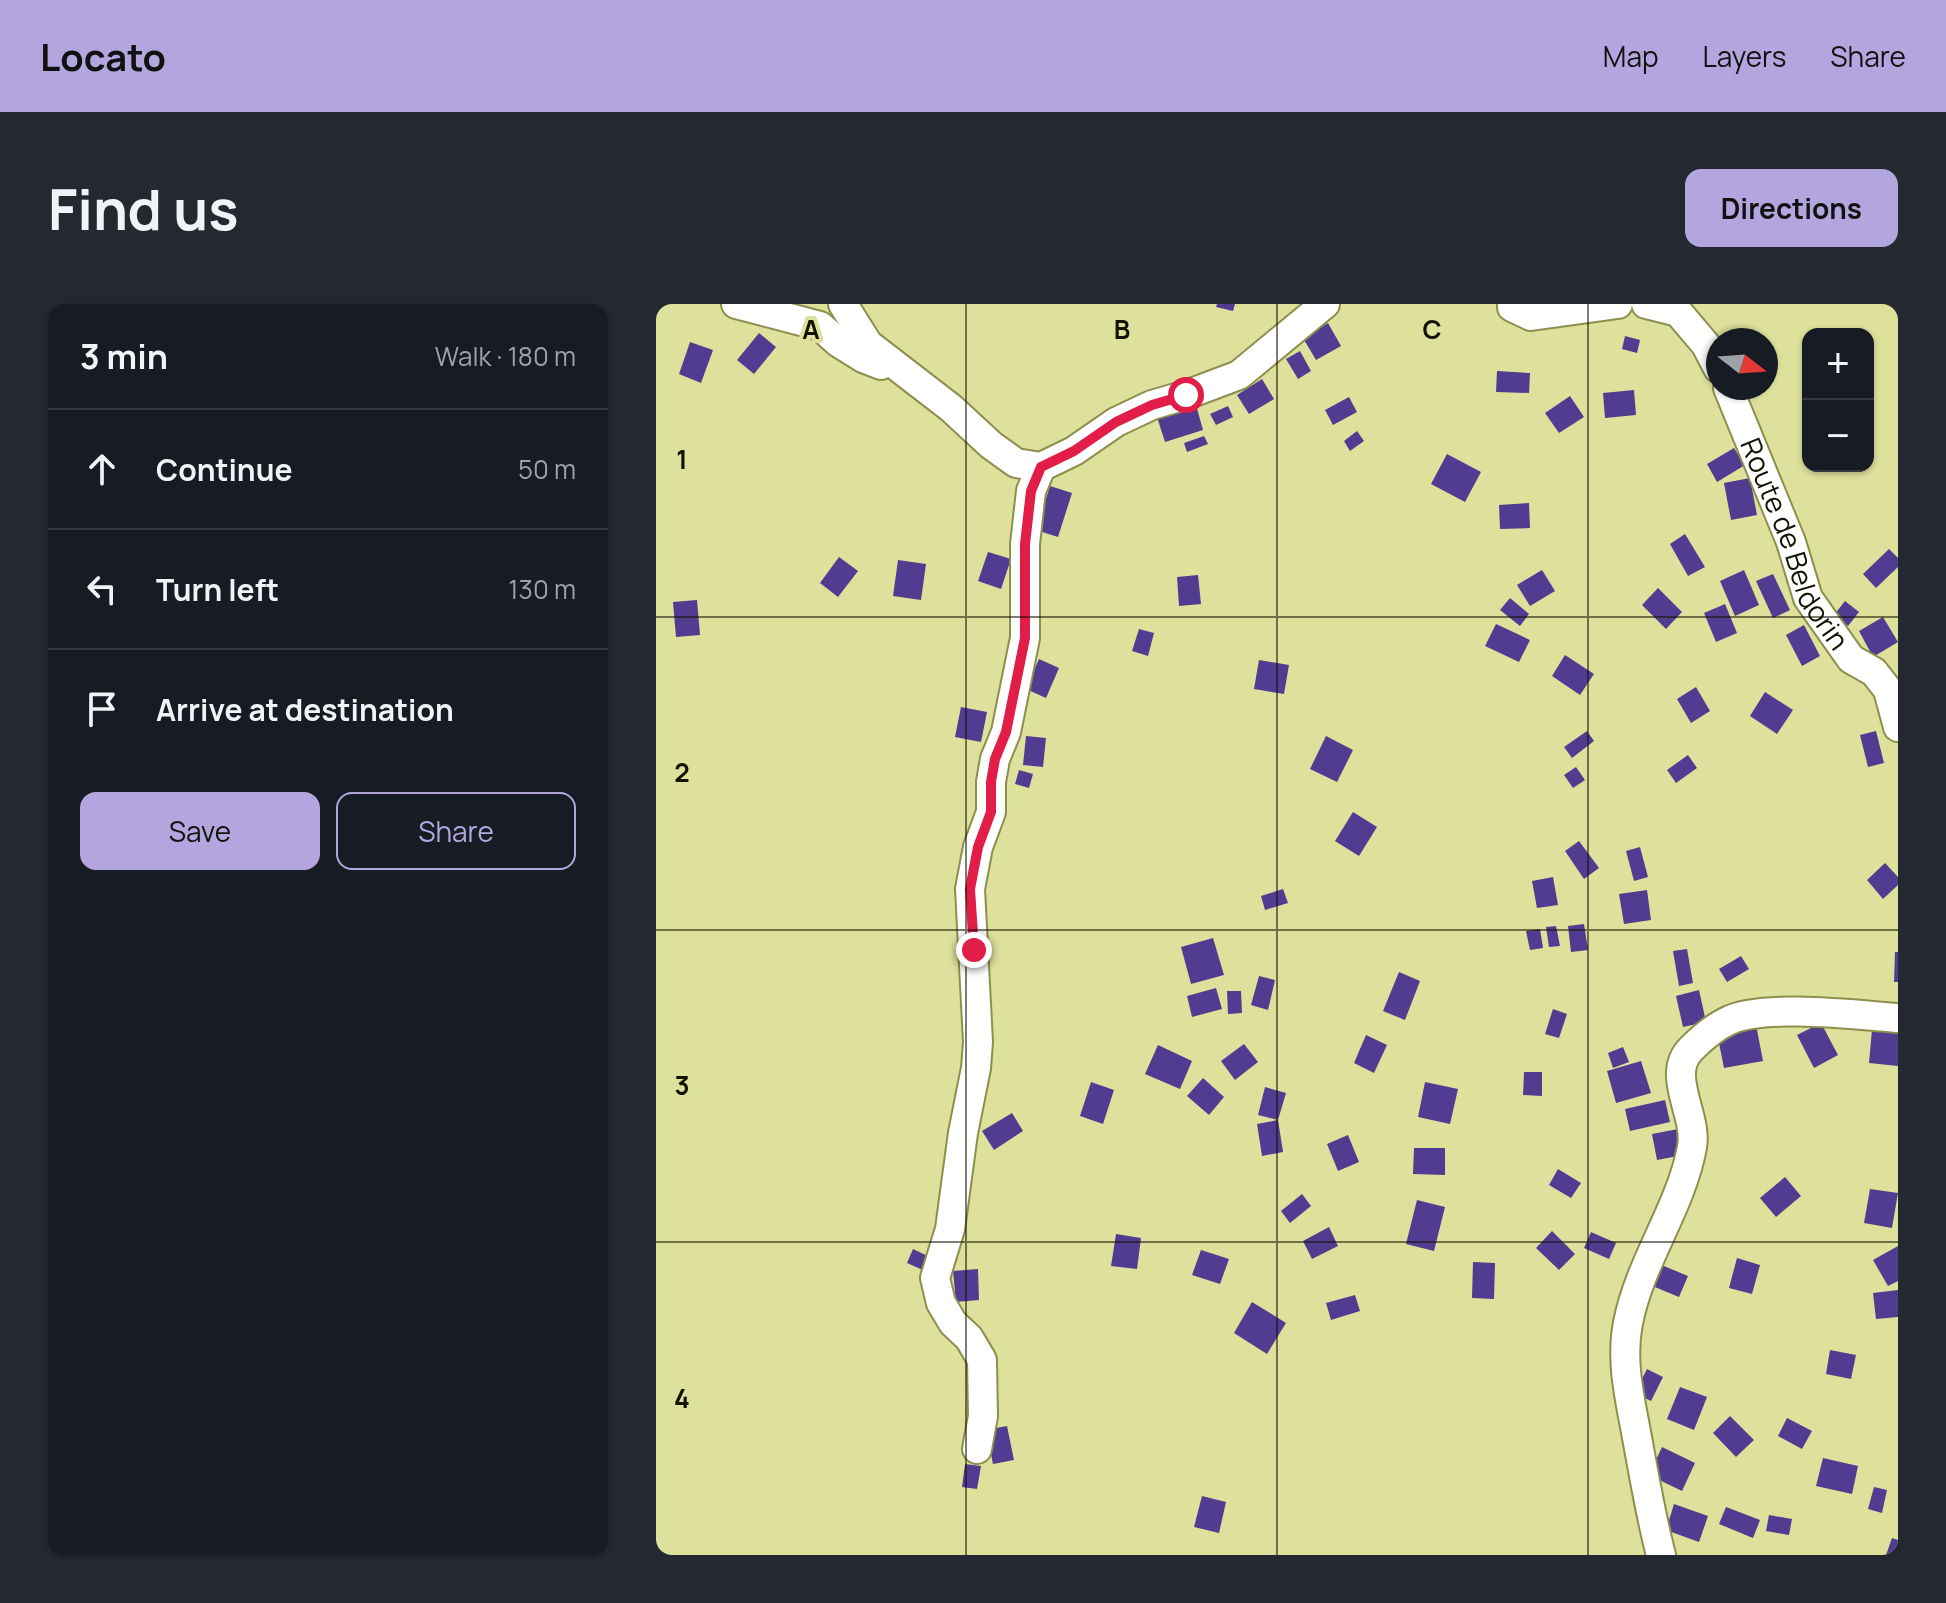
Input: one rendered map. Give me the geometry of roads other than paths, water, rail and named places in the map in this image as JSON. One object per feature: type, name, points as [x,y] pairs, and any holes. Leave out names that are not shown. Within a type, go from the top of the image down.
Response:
[{"type":"street","points":[[736,304],[820,326],[863,358],[908,376]]},
{"type":"street","points":[[843,304],[868,344],[1016,463],[1041,467],[1074,451],[1116,422],[1152,405],[1239,375],[1325,304]]},
{"type":"street","points":[[1510,305],[1531,316],[1618,304]]},
{"type":"street","points":[[1646,304],[1678,312],[1706,345]]},
{"type":"street","name":"Route de Beldorin","points":[[1733,400],[1791,542],[1808,598],[1851,659],[1874,672],[1888,690],[1898,727]]},
{"type":"street","points":[[977,1449],[983,1416],[982,1360],[941,1303],[935,1278],[950,1229],[976,1068],[970,889],[978,847],[991,812],[995,759],[1006,732],[1025,638],[1025,544],[1031,491],[1041,467]]},
{"type":"street","points":[[1661,1555],[1645,1494],[1625,1361],[1628,1323],[1645,1269],[1683,1178],[1692,1147],[1694,1128],[1680,1081],[1682,1064],[1689,1051],[1717,1027],[1731,1019],[1758,1012],[1898,1018]]}]
